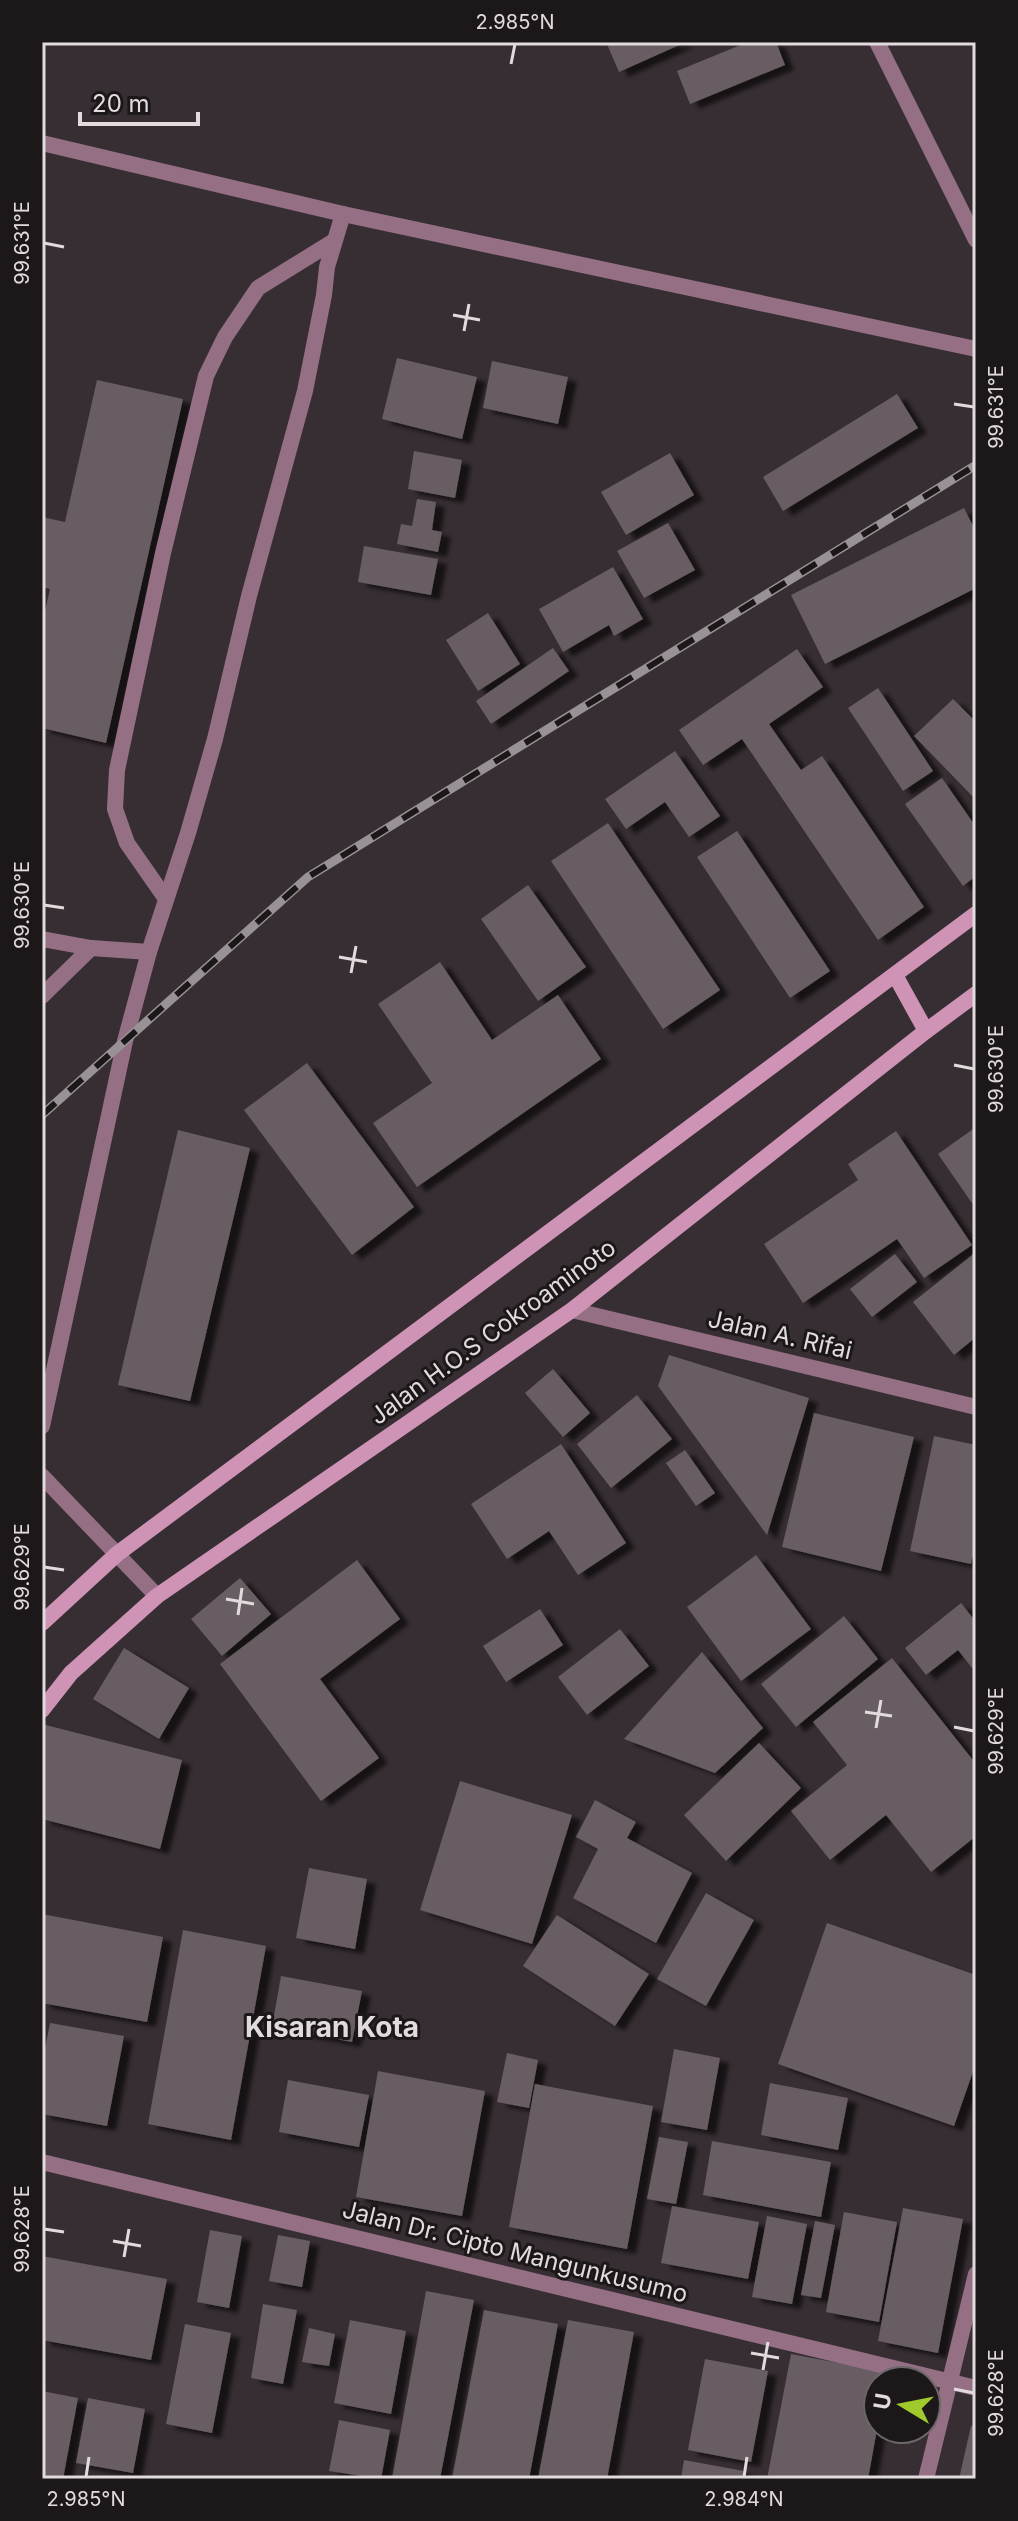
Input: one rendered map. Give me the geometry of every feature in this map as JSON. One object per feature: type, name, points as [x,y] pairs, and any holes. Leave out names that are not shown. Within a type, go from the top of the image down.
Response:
[{"type":"main road","name":"Jalan H.O.S Cokroaminoto","points":[[42,1623],[117,1554],[976,914]]},
{"type":"main road","points":[[895,975],[926,1031]]},
{"type":"main road","name":"Jalan H.O.S Cokroaminoto","points":[[42,1710],[71,1673],[157,1596],[572,1310],[976,994]]},
{"type":"street","points":[[877,42],[976,240]]},
{"type":"street","points":[[42,143],[343,214],[976,349]]},
{"type":"street","points":[[42,1426],[125,1041],[149,952],[215,739],[249,596],[305,391],[334,241],[343,214]]},
{"type":"street","points":[[166,899],[127,843],[115,809],[117,770],[163,553],[206,376],[225,337],[258,288],[334,241]]},
{"type":"street","points":[[42,939],[91,948],[149,952]]},
{"type":"street","points":[[42,996],[91,948]]},
{"type":"street","name":"Jalan A. Rifai","points":[[572,1310],[976,1407]]},
{"type":"street","points":[[42,1476],[157,1596]]},
{"type":"street","name":"Jalan Dr. Cipto Mangunkusumo","points":[[42,2162],[976,2388]]},
{"type":"street","points":[[926,2479],[976,2274]]},
{"type":"building","points":[[606,42],[686,42],[619,72]]},
{"type":"building","points":[[748,42],[776,42],[785,65],[690,104],[677,71]]},
{"type":"building","points":[[397,358],[477,377],[462,439],[382,419]]},
{"type":"building","points":[[492,361],[568,377],[558,424],[483,408]]},
{"type":"building","points":[[97,380],[183,399],[106,743],[42,728],[42,624],[50,589],[42,587],[42,517],[65,522]]},
{"type":"building","points":[[897,394],[918,428],[783,511],[763,477]]},
{"type":"building","points":[[414,451],[462,460],[455,498],[408,489]]},
{"type":"building","points":[[670,453],[694,495],[626,535],[601,492]]},
{"type":"building","points":[[417,499],[436,502],[432,530],[442,532],[438,552],[397,544],[401,524],[412,526]]},
{"type":"building","points":[[964,508],[976,532],[976,588],[825,664],[791,595]]},
{"type":"building","points":[[668,523],[695,570],[644,598],[617,551]]},
{"type":"building","points":[[364,546],[438,559],[431,595],[358,582]]},
{"type":"building","points":[[613,567],[643,619],[614,636],[609,625],[563,652],[539,609]]},
{"type":"building","points":[[488,613],[520,664],[478,691],[446,640]]},
{"type":"building","points":[[553,648],[569,671],[491,724],[476,701]]},
{"type":"building","points":[[797,649],[823,687],[769,724],[801,770],[822,756],[924,907],[878,940],[742,739],[703,765],[679,730]]},
{"type":"building","points":[[878,688],[933,771],[903,791],[848,708]]},
{"type":"building","points":[[953,699],[976,722],[976,800],[914,736]]},
{"type":"building","points":[[675,751],[720,816],[689,837],[665,802],[626,829],[605,799]]},
{"type":"building","points":[[942,778],[976,827],[976,876],[963,886],[905,804]]},
{"type":"building","points":[[608,823],[720,990],[663,1029],[551,861]]},
{"type":"building","points":[[737,831],[830,971],[790,998],[697,857]]},
{"type":"building","points":[[528,885],[586,967],[538,1001],[481,919]]},
{"type":"building","points":[[440,962],[492,1040],[558,995],[601,1059],[417,1187],[373,1123],[432,1083],[378,1004]]},
{"type":"building","points":[[307,1063],[414,1207],[352,1255],[244,1110]]},
{"type":"building","points":[[976,1127],[976,1209],[938,1154]]},
{"type":"building","points":[[178,1130],[250,1148],[190,1401],[118,1385]]},
{"type":"building","points":[[896,1131],[972,1245],[924,1278],[897,1239],[803,1303],[764,1244],[858,1180],[848,1164]]},
{"type":"building","points":[[976,1252],[976,1337],[954,1355],[913,1302]]},
{"type":"building","points":[[895,1254],[917,1282],[872,1317],[850,1289]]},
{"type":"building","points":[[669,1355],[809,1398],[767,1535],[658,1386]]},
{"type":"building","points":[[553,1369],[590,1413],[563,1437],[525,1393]]},
{"type":"building","points":[[637,1395],[672,1439],[611,1488],[577,1444]]},
{"type":"building","points":[[814,1413],[914,1437],[881,1571],[782,1547]]},
{"type":"building","points":[[934,1436],[976,1445],[976,1541],[971,1564],[910,1551]]},
{"type":"building","points":[[561,1444],[626,1543],[578,1575],[549,1531],[507,1559],[471,1504]]},
{"type":"building","points":[[685,1450],[715,1493],[696,1506],[666,1463]]},
{"type":"building","points":[[756,1555],[811,1629],[741,1681],[687,1607]]},
{"type":"building","points":[[357,1560],[400,1619],[320,1679],[379,1758],[321,1801],[220,1664]]},
{"type":"building","points":[[240,1578],[271,1614],[222,1656],[191,1619]]},
{"type":"building","points":[[961,1603],[976,1622],[976,1673],[958,1650],[926,1675],[905,1648]]},
{"type":"building","points":[[540,1609],[563,1645],[506,1682],[483,1646]]},
{"type":"building","points":[[844,1616],[878,1659],[796,1727],[761,1684]]},
{"type":"building","points":[[620,1629],[649,1666],[587,1715],[558,1677]]},
{"type":"building","points":[[124,1648],[189,1688],[159,1739],[93,1699]]},
{"type":"building","points":[[702,1652],[763,1728],[715,1773],[624,1739]]},
{"type":"building","points":[[892,1658],[976,1764],[976,1836],[931,1872],[886,1815],[830,1860],[791,1811],[847,1765],[813,1722]]},
{"type":"building","points":[[42,1724],[182,1760],[160,1849],[42,1819]]},
{"type":"building","points":[[759,1743],[801,1788],[726,1861],[684,1815]]},
{"type":"building","points":[[460,1781],[572,1815],[532,1944],[420,1910]]},
{"type":"building","points":[[595,1800],[636,1822],[627,1838],[692,1873],[656,1943],[573,1898],[598,1849],[576,1837]]},
{"type":"building","points":[[309,1868],[367,1879],[355,1949],[296,1938]]},
{"type":"building","points":[[706,1893],[754,1920],[706,2006],[657,1979]]},
{"type":"building","points":[[42,1914],[163,1937],[147,2022],[42,2003]]},
{"type":"building","points":[[557,1915],[649,1974],[615,2026],[523,1966]]},
{"type":"building","points":[[827,1923],[976,1975],[976,2063],[954,2126],[778,2064]]},
{"type":"building","points":[[183,1930],[266,1946],[231,2140],[148,2124]]},
{"type":"building","points":[[281,1976],[362,1991],[352,2042],[272,2027]]},
{"type":"building","points":[[50,2023],[124,2036],[107,2126],[42,2114],[42,2065]]},
{"type":"building","points":[[674,2049],[720,2058],[707,2130],[661,2122]]},
{"type":"building","points":[[507,2053],[538,2060],[529,2108],[497,2102]]},
{"type":"building","points":[[378,2071],[485,2091],[462,2216],[356,2197]]},
{"type":"building","points":[[288,2080],[369,2095],[359,2147],[279,2132]]},
{"type":"building","points":[[770,2083],[848,2098],[838,2150],[761,2135]]},
{"type":"building","points":[[535,2084],[653,2106],[627,2249],[509,2227]]},
{"type":"building","points":[[659,2137],[688,2142],[676,2204],[647,2199]]},
{"type":"building","points":[[712,2141],[831,2162],[821,2217],[703,2195]]},
{"type":"building","points":[[672,2206],[759,2222],[748,2279],[661,2263]]},
{"type":"building","points":[[903,2208],[963,2219],[938,2353],[878,2341]]},
{"type":"building","points":[[844,2212],[897,2222],[879,2322],[826,2312]]},
{"type":"building","points":[[767,2216],[807,2224],[792,2304],[752,2297]]},
{"type":"building","points":[[815,2221],[835,2225],[821,2298],[801,2295]]},
{"type":"building","points":[[210,2230],[242,2236],[229,2308],[197,2302]]},
{"type":"building","points":[[278,2235],[310,2241],[302,2287],[269,2281]]},
{"type":"building","points":[[42,2256],[167,2279],[151,2360],[42,2340]]},
{"type":"building","points":[[426,2291],[474,2300],[440,2479],[392,2479]]},
{"type":"building","points":[[263,2304],[297,2310],[283,2384],[251,2378]]},
{"type":"building","points":[[484,2310],[558,2324],[529,2479],[452,2479]]},
{"type":"building","points":[[350,2320],[406,2331],[391,2414],[334,2403]]},
{"type":"building","points":[[568,2320],[634,2332],[607,2479],[538,2479]]},
{"type":"building","points":[[185,2324],[231,2333],[212,2433],[166,2424]]},
{"type":"building","points":[[309,2328],[335,2334],[329,2366],[302,2362]]},
{"type":"building","points":[[791,2354],[862,2367],[862,2445],[874,2445],[868,2479],[767,2479]]},
{"type":"building","points":[[705,2359],[768,2371],[751,2462],[688,2450]]},
{"type":"building","points":[[42,2391],[78,2398],[63,2479],[42,2479]]},
{"type":"building","points":[[88,2398],[145,2409],[133,2473],[76,2463]]},
{"type":"building","points":[[339,2420],[390,2430],[381,2479],[329,2471]]},
{"type":"building","points":[[971,2426],[976,2427],[976,2479],[959,2479]]},
{"type":"building","points":[[684,2460],[744,2471],[742,2479],[681,2479]]},
{"type":"railway","points":[[42,1115],[308,877],[976,465]]},
{"type":"district","name":"Kisaran Kota","points":[[332,2027]]}]
